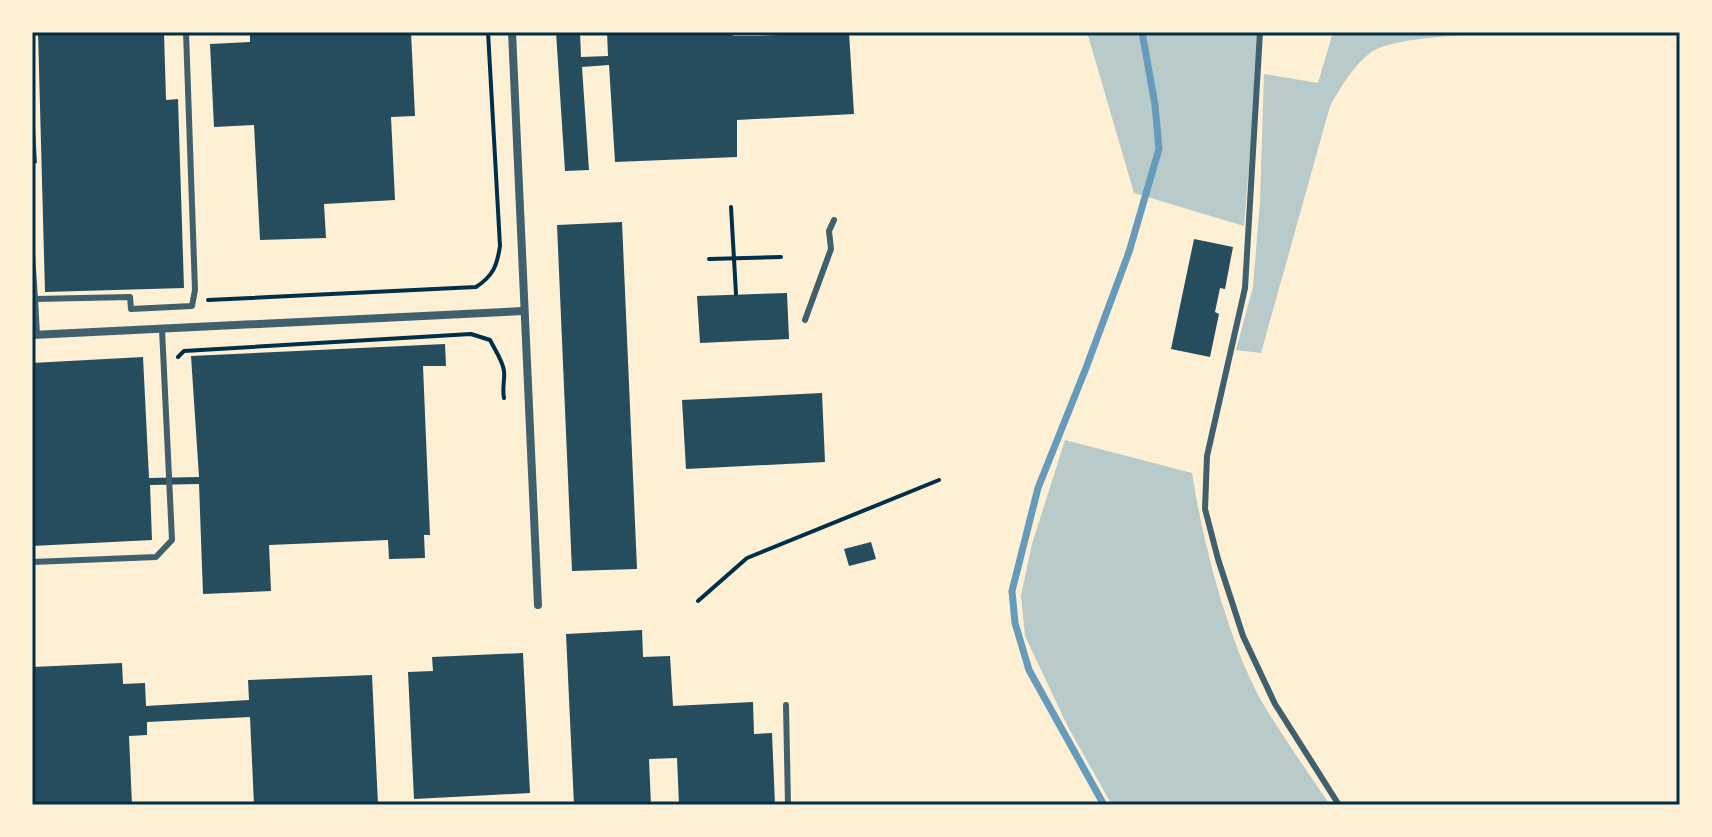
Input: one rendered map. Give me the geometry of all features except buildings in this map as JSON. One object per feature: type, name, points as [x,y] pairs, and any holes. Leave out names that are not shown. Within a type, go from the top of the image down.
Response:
[{"type":"street","points":[[512,32],[538,605]]},
{"type":"street","points":[[35,335],[523,311]]},
{"type":"lane","points":[[35,299],[130,297],[131,309],[192,306],[195,290],[186,32]]},
{"type":"lane","points":[[1260,32],[1245,288],[1207,456],[1205,509],[1243,636],[1275,704],[1339,805]]},
{"type":"lane","points":[[805,320],[831,249],[829,231],[834,220]]},
{"type":"lane","points":[[32,253],[35,335]]},
{"type":"lane","points":[[32,562],[156,557],[172,540],[162,329]]},
{"type":"lane","points":[[786,705],[788,805]]},
{"type":"path","points":[[192,306],[213,298],[476,287],[491,277],[500,246],[488,32]]},
{"type":"path","points":[[731,207],[736,294]]},
{"type":"path","points":[[709,259],[781,257]]},
{"type":"path","points":[[164,369],[175,369],[177,358],[184,351],[471,334],[490,340],[504,373],[501,386],[504,398]]},
{"type":"path","points":[[698,601],[747,558],[939,480]]},
{"type":"shaded area","points":[[1087,32],[1260,32],[1244,226],[1134,193]]},
{"type":"shaded area","points":[[1333,32],[1597,32],[1443,37],[1412,40],[1370,53],[1347,78],[1330,106],[1261,353],[1236,350],[1253,287],[1260,202],[1264,74],[1318,83]]},
{"type":"shaded area","points":[[1065,440],[1192,473],[1210,560],[1238,650],[1262,702],[1330,805],[1112,805],[1068,727],[1025,636],[1021,595],[1032,544]]},
{"type":"waterway","points":[[1104,805],[1029,670],[1015,623],[1012,591],[1038,488],[1129,252],[1159,149],[1142,32]]}]
